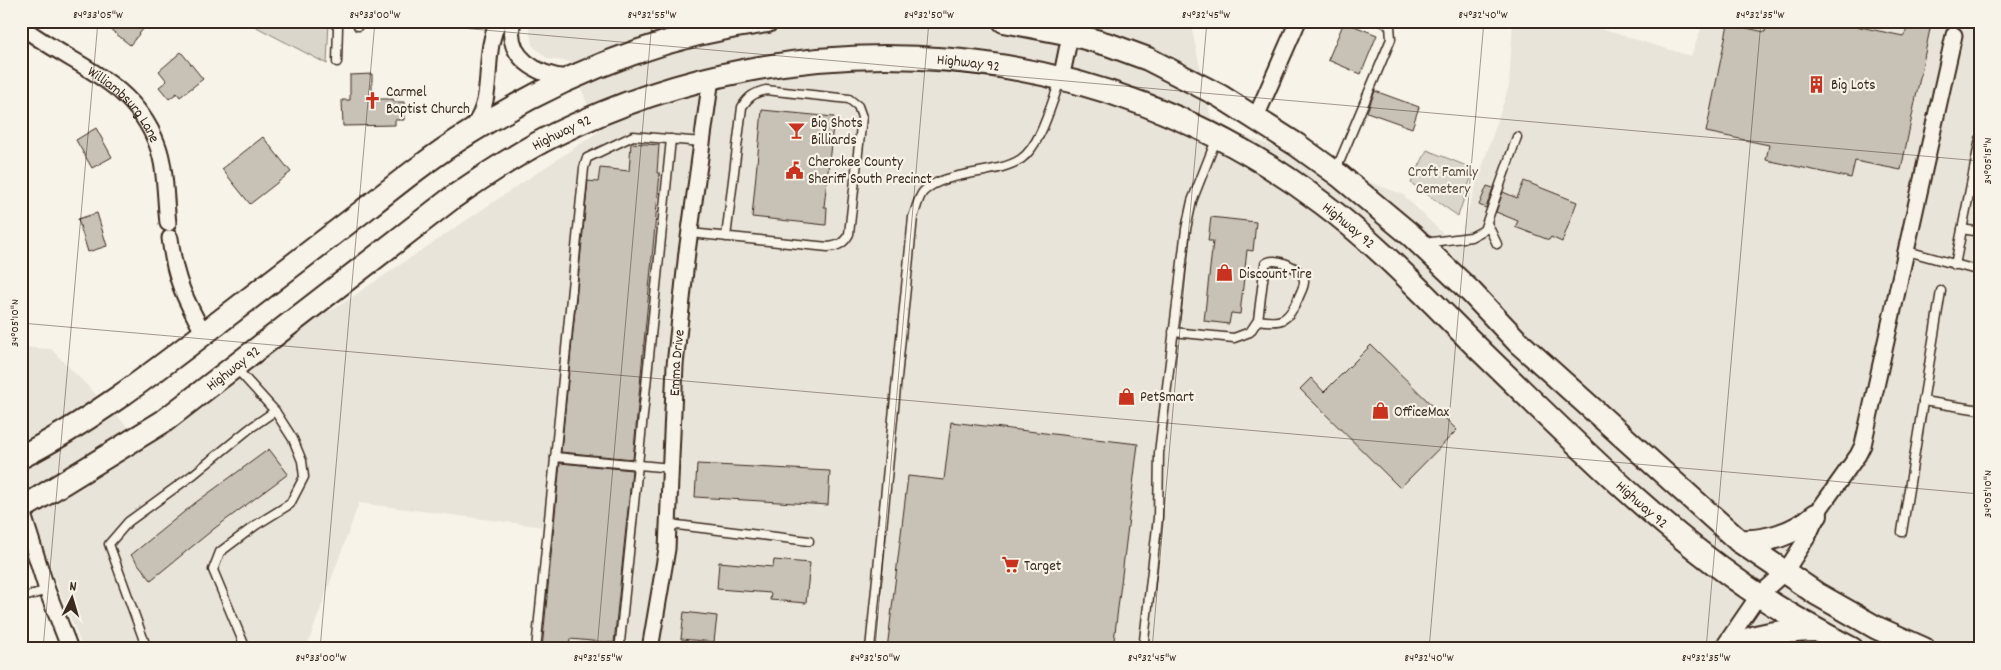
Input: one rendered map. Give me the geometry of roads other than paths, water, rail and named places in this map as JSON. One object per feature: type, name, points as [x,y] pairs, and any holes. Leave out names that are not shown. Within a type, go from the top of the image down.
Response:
[{"type":"main road","points":[[21,457],[79,425],[146,378],[412,172],[468,133],[504,111],[571,78],[635,52],[700,30],[767,21]]},
{"type":"main road","points":[[1004,21],[1072,28],[1148,59],[1220,96],[1298,145],[1377,206],[1420,244],[1471,292],[1518,342],[1739,541],[1817,594],[1877,628],[1924,649]]},
{"type":"main road","name":"Highway 92","points":[[21,508],[164,421],[426,218],[486,174],[556,134],[617,107],[710,78],[756,67],[801,60],[891,56],[975,62],[1061,79],[1131,99],[1168,114],[1217,138],[1282,175],[1322,203],[1394,263],[1483,353],[1656,516],[1759,595],[1816,630],[1852,649]]},
{"type":"main road","points":[[1739,541],[1751,542],[1777,537],[1805,524],[1816,515]]},
{"type":"main road","points":[[1727,649],[1743,641],[1771,633],[1816,630]]},
{"type":"street","points":[[468,133],[479,120],[484,108],[492,41],[500,21]]},
{"type":"street","points":[[513,21],[511,30],[512,42],[518,55],[527,64],[541,73],[554,77],[571,78]]},
{"type":"street","points":[[1255,119],[1298,21]]},
{"type":"street","points":[[1061,79],[1072,28]]},
{"type":"street","name":"Williambsurg Lane","points":[[22,30],[112,84],[131,101],[157,144],[168,223]]},
{"type":"street","points":[[1722,649],[1759,595],[1784,572],[1808,536],[1816,515],[1863,445],[1954,35]]},
{"type":"street","name":"Emma Drive","points":[[650,649],[663,575],[669,524],[675,365],[710,78]]},
{"type":"street","points":[[170,238],[178,283],[204,334]]},
{"type":"street","points":[[21,508],[46,590],[70,649]]},
{"type":"lane","points":[[332,21],[338,27],[337,62]]},
{"type":"lane","points":[[1335,172],[1391,39],[1390,26],[1381,21]]},
{"type":"lane","points":[[870,649],[913,217],[923,193],[944,180],[1003,166],[1021,158],[1037,140],[1061,79]]},
{"type":"lane","points":[[690,233],[726,237],[828,247],[837,246],[845,241],[850,234],[862,116],[858,106],[849,99],[766,90],[755,92],[747,98],[742,107],[726,237]]},
{"type":"lane","points":[[536,649],[584,168],[587,158],[633,136],[702,142]]},
{"type":"lane","points":[[1420,244],[1471,236],[1484,230],[1517,137]]},
{"type":"lane","points":[[1143,649],[1158,518],[1159,453],[1186,229],[1192,201],[1217,138]]},
{"type":"lane","points":[[1955,265],[1980,139]]},
{"type":"lane","points":[[618,649],[671,140]]},
{"type":"lane","points":[[1487,222],[1498,244]]},
{"type":"lane","points":[[1962,229],[1980,232]]},
{"type":"lane","points":[[1907,251],[1980,271]]},
{"type":"lane","points":[[1173,332],[1234,338],[1250,332],[1258,320],[1265,264],[1269,260],[1276,260],[1287,264],[1302,275],[1304,280],[1293,310],[1286,319],[1275,323],[1258,320]]},
{"type":"lane","points":[[1902,532],[1941,291]]},
{"type":"lane","points":[[235,366],[275,412],[293,439],[302,461],[304,477],[290,504],[256,525],[220,552],[213,570],[246,649]]},
{"type":"lane","points":[[1923,401],[1980,410]]},
{"type":"lane","points":[[147,649],[109,544],[128,522],[194,474],[249,429],[275,412]]},
{"type":"lane","points":[[555,457],[671,468]]},
{"type":"lane","points":[[669,524],[809,541]]},
{"type":"lane","points":[[21,598],[46,590]]},
{"type":"place","name":"Big Lots","points":[[1817,84]]},
{"type":"place","name":"Carmel Baptist Church","points":[[372,100]]},
{"type":"place","name":"Big Shots Billiards","points":[[797,131]]},
{"type":"place","name":"Cherokee County Sheriff South Precinct","points":[[794,170]]},
{"type":"place","name":"Discount Tire","points":[[1225,273]]},
{"type":"place","name":"PetSmart","points":[[1126,396]]},
{"type":"place","name":"OfficeMax","points":[[1380,411]]},
{"type":"place","name":"Target","points":[[1010,565]]},
{"type":"park label","name":"Croft Family Cemetery","points":[[1443,180]]}]
